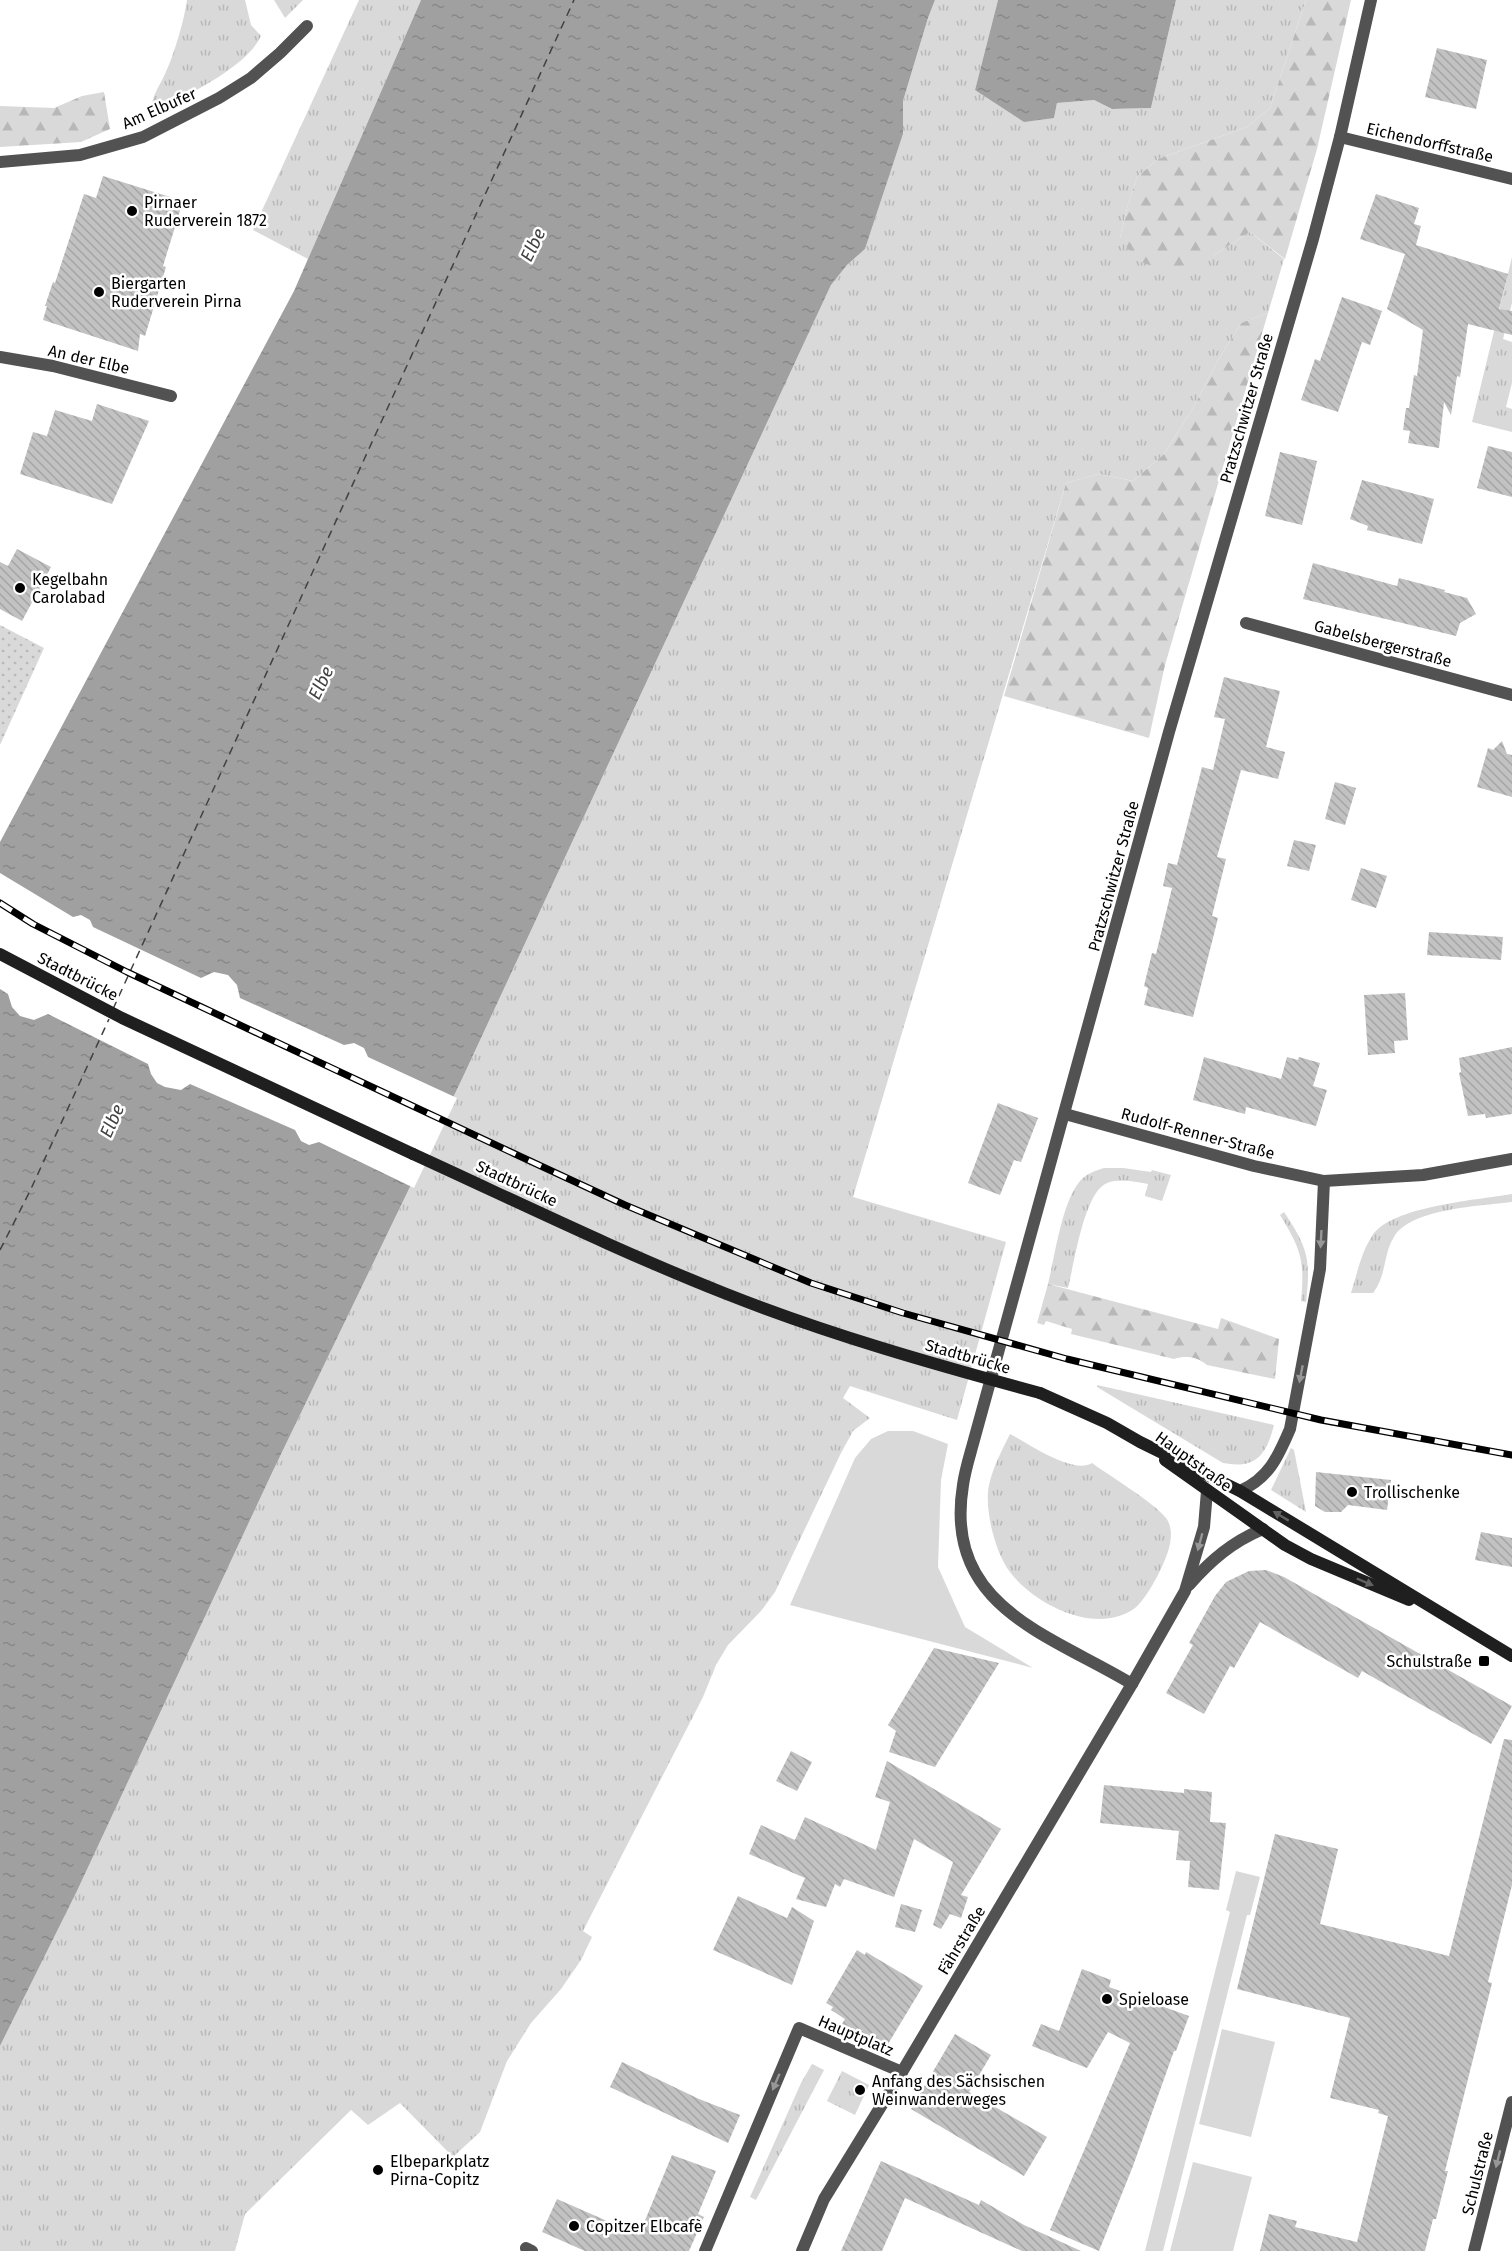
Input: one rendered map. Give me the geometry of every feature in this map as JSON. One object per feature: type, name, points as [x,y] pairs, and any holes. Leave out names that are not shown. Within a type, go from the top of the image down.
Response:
[{"type":"main road","name":"Stadtbrücke","points":[[0,954],[122,1018],[659,1266],[792,1318],[873,1346],[1040,1393],[1107,1423],[1140,1442]]},
{"type":"main road","name":"Hauptstraße","points":[[1140,1442],[1240,1491],[1512,1656]]},
{"type":"main road","name":"Hauptstraße","points":[[1140,1442],[1285,1545],[1311,1559],[1449,1617]]},
{"type":"street","name":"Pratzschwitzer Straße","points":[[1132,1684],[1027,1626],[1002,1608],[980,1582],[967,1554],[961,1530],[962,1485],[1169,732],[1313,239],[1340,137],[1371,0]]},
{"type":"street","name":"Am Elbufer","points":[[0,162],[80,155],[143,136],[219,98],[251,78],[307,26]]},
{"type":"street","name":"Eichendorffstraße","points":[[1340,137],[1512,179]]},
{"type":"street","name":"An der Elbe","points":[[0,357],[53,366],[171,396]]},
{"type":"street","name":"Gabelsbergerstraße","points":[[1246,624],[1512,695]]},
{"type":"street","name":"Rudolf-Renner-Straße","points":[[1065,1114],[1254,1166],[1324,1181],[1423,1175],[1512,1159]]},
{"type":"street","points":[[1240,1491],[1253,1485],[1269,1469],[1280,1453],[1290,1429],[1320,1269],[1324,1181]]},
{"type":"street","points":[[1185,1591],[1204,1527],[1208,1491]]},
{"type":"street","points":[[1132,1684],[1185,1591],[1207,1564],[1243,1538],[1263,1529]]},
{"type":"street","name":"Fährstraße","points":[[902,2072],[1132,1684]]},
{"type":"street","name":"Hauptplatz","points":[[705,2251],[799,2028],[902,2072],[824,2199],[802,2251]]},
{"type":"street","name":"Schulstraße","points":[[1474,2251],[1512,2102]]},
{"type":"green space","points":[[187,0],[245,0],[251,25],[261,36],[253,48],[229,70],[156,112],[152,105],[155,93],[175,48]]},
{"type":"green space","points":[[274,0],[303,0],[285,18]]},
{"type":"green space","points":[[359,0],[421,0],[308,259],[253,230]]},
{"type":"green space","points":[[935,0],[998,0],[975,90],[1054,118],[1057,103],[1094,100],[1112,109],[1151,108],[1176,0],[1306,0],[1270,108],[1247,127],[1158,159],[1137,177],[1120,238],[1214,255],[1250,232],[1284,259],[1268,313],[1241,323],[1164,454],[1133,481],[1098,474],[1066,483],[853,1197],[1006,1242],[957,1420],[850,1386],[843,1398],[870,1418],[853,1431],[775,1592],[761,1611],[728,1645],[716,1665],[703,1697],[583,1931],[592,1937],[581,1960],[561,1989],[531,2023],[507,2061],[480,2132],[453,2157],[400,2103],[368,2125],[351,2110],[245,2214],[235,2251],[0,2251],[0,2046],[77,1891],[271,1475],[462,1079],[831,285],[847,265],[865,249],[903,134],[903,101]]},
{"type":"green space","points":[[1306,0],[1351,0],[1317,149],[1285,259],[1250,232],[1214,255],[1177,274],[1137,261],[1120,238],[1137,177],[1158,159],[1247,127],[1270,108]]},
{"type":"green space","points":[[104,92],[110,129],[81,142],[0,147],[0,106],[54,108],[82,96]]},
{"type":"green space","points":[[1512,257],[1512,303],[1503,339],[1512,342],[1512,383],[1506,407],[1512,409],[1512,432],[1472,422]]},
{"type":"green space","points":[[1268,313],[1165,665],[1149,738],[1004,696],[1066,483],[1098,474],[1133,481],[1164,454],[1241,323]]},
{"type":"green space","points":[[0,625],[44,648],[0,745]]},
{"type":"green space","points":[[1104,1168],[1151,1172],[1152,1170],[1171,1175],[1162,1201],[1145,1196],[1148,1184],[1117,1181],[1107,1183],[1099,1189],[1086,1214],[1068,1288],[1048,1284],[1068,1202],[1085,1176]]},
{"type":"green space","points":[[1512,1194],[1512,1202],[1448,1210],[1415,1220],[1403,1227],[1394,1237],[1388,1250],[1381,1279],[1373,1293],[1351,1293],[1365,1249],[1372,1236],[1382,1226],[1397,1218],[1436,1206]]},
{"type":"green space","points":[[1284,1212],[1306,1254],[1308,1275],[1306,1302],[1301,1301],[1300,1256],[1293,1237],[1280,1215]]},
{"type":"green space","points":[[1048,1284],[1218,1329],[1221,1318],[1279,1339],[1275,1379],[1207,1365],[1192,1358],[1174,1359],[1071,1334],[1072,1329],[1046,1321],[1044,1325],[1037,1323]]},
{"type":"green space","points":[[1097,1385],[1274,1425],[1267,1445],[1258,1458],[1243,1464],[1223,1463]]},
{"type":"green space","points":[[888,1431],[913,1431],[948,1444],[941,1480],[938,1567],[965,1627],[1033,1668],[790,1605],[855,1458],[871,1439]]},
{"type":"green space","points":[[1010,1434],[1063,1462],[1084,1466],[1092,1463],[1160,1511],[1166,1518],[1171,1534],[1168,1551],[1152,1586],[1135,1608],[1120,1616],[1103,1619],[1085,1618],[1051,1605],[1021,1584],[1010,1572],[995,1542],[989,1518],[988,1495],[993,1472]]},
{"type":"green space","points":[[1291,1448],[1294,1450],[1306,1512],[1271,1490]]},
{"type":"green space","points":[[1236,1871],[1260,1877],[1250,1915],[1247,1915],[1163,2251],[1145,2251],[1230,1912],[1226,1910]]},
{"type":"green space","points":[[1222,2029],[1275,2042],[1251,2137],[1199,2124]]},
{"type":"green space","points":[[812,2064],[824,2070],[756,2200],[750,2197],[801,2083]]},
{"type":"green space","points":[[842,2071],[869,2085],[855,2115],[827,2101]]},
{"type":"green space","points":[[1193,2162],[1252,2177],[1233,2251],[1170,2251]]},
{"type":"water","name":"Elbe","points":[[421,0],[935,0],[903,101],[903,134],[865,249],[847,265],[831,285],[462,1079],[271,1475],[77,1891],[0,2046],[0,842],[294,291]]},
{"type":"water","points":[[998,0],[1176,0],[1151,108],[1112,109],[1094,100],[1057,103],[1054,118],[1024,122],[975,90]]},
{"type":"pier","points":[[0,873],[73,917],[81,915],[90,920],[93,927],[201,978],[214,972],[228,975],[237,985],[240,998],[344,1045],[354,1043],[364,1048],[368,1057],[457,1098],[414,1188],[319,1142],[309,1145],[301,1141],[295,1130],[190,1084],[181,1090],[165,1087],[157,1083],[148,1064],[48,1014],[34,1020],[20,1016],[12,1007],[8,994],[0,989]]},
{"type":"building","points":[[1437,48],[1487,60],[1476,109],[1425,97]]},
{"type":"building","points":[[103,176],[183,201],[145,336],[140,334],[138,351],[43,320],[47,306],[45,306],[53,282],[55,283],[84,194],[96,198]]},
{"type":"building","points":[[1376,194],[1419,208],[1414,224],[1421,226],[1416,245],[1508,274],[1499,309],[1512,311],[1512,335],[1468,324],[1460,377],[1457,376],[1451,415],[1444,402],[1439,448],[1408,443],[1410,431],[1403,430],[1414,375],[1417,376],[1423,330],[1387,309],[1405,254],[1360,239]]},
{"type":"building","points":[[1342,297],[1382,311],[1370,345],[1362,342],[1338,412],[1301,400],[1315,359],[1320,361]]},
{"type":"building","points":[[97,404],[149,421],[112,504],[20,474],[33,432],[47,436],[55,410],[92,421]]},
{"type":"building","points":[[1488,446],[1512,452],[1512,497],[1477,488]]},
{"type":"building","points":[[1280,452],[1317,461],[1302,525],[1265,516]]},
{"type":"building","points":[[1362,480],[1434,499],[1422,544],[1367,530],[1368,526],[1350,519]]},
{"type":"building","name":"Kegelbahn Carolabad","points":[[17,549],[51,567],[22,621],[0,609],[0,562],[8,566]]},
{"type":"building","points":[[1313,563],[1397,586],[1399,578],[1445,590],[1444,592],[1467,598],[1476,614],[1460,623],[1456,636],[1303,599]]},
{"type":"building","points":[[1224,677],[1280,691],[1266,747],[1285,752],[1278,779],[1241,770],[1217,857],[1226,859],[1212,916],[1218,918],[1193,1017],[1144,1005],[1148,988],[1144,986],[1152,953],[1156,954],[1172,888],[1163,886],[1168,863],[1177,865],[1202,767],[1213,770],[1225,719],[1214,717]]},
{"type":"building","points":[[1502,741],[1507,754],[1512,755],[1512,797],[1477,787],[1488,748],[1493,750]]},
{"type":"building","points":[[1335,782],[1356,788],[1345,825],[1325,819]]},
{"type":"building","points":[[1294,840],[1316,845],[1309,871],[1287,866]]},
{"type":"building","points":[[1361,868],[1387,876],[1376,908],[1351,900]]},
{"type":"building","points":[[1429,932],[1503,937],[1501,960],[1427,955]]},
{"type":"building","points":[[1405,993],[1408,1040],[1394,1041],[1395,1053],[1368,1055],[1364,995]]},
{"type":"building","points":[[1512,1047],[1512,1114],[1486,1118],[1485,1114],[1468,1116],[1459,1073],[1461,1072],[1459,1058]]},
{"type":"building","points":[[1204,1057],[1281,1079],[1287,1057],[1298,1060],[1299,1057],[1320,1063],[1313,1086],[1327,1090],[1316,1126],[1246,1107],[1245,1114],[1193,1100]]},
{"type":"building","points":[[998,1103],[1038,1118],[1021,1162],[1014,1160],[1000,1195],[968,1183]]},
{"type":"building","name":"Trollischenke","points":[[1316,1472],[1391,1480],[1387,1510],[1348,1505],[1341,1512],[1325,1512],[1315,1506]]},
{"type":"building","points":[[1481,1532],[1512,1538],[1512,1567],[1475,1560]]},
{"type":"building","points":[[1266,1570],[1284,1577],[1512,1706],[1491,1744],[1362,1671],[1358,1678],[1260,1622],[1234,1668],[1230,1666],[1204,1714],[1166,1693],[1193,1645],[1189,1643],[1215,1596],[1226,1582],[1249,1571]]},
{"type":"building","points":[[934,1648],[999,1663],[935,1767],[889,1752],[896,1731],[888,1725]]},
{"type":"building","points":[[1504,1739],[1512,1740],[1512,1885],[1488,1982],[1492,1983],[1445,2171],[1448,2171],[1425,2251],[1260,2251],[1269,2214],[1297,2221],[1295,2227],[1357,2242],[1388,2116],[1378,2113],[1379,2110],[1330,2098],[1350,2018],[1237,1989],[1275,1834],[1338,1849],[1320,1924],[1449,1956]]},
{"type":"building","points":[[791,1751],[812,1762],[797,1791],[776,1781]]},
{"type":"building","points":[[887,1761],[1001,1829],[961,1895],[968,1897],[961,1918],[950,1914],[941,1929],[933,1925],[953,1862],[914,1839],[894,1897],[844,1879],[840,1887],[835,1884],[826,1907],[796,1899],[805,1878],[749,1854],[761,1825],[795,1840],[805,1817],[876,1850],[890,1802],[875,1797]]},
{"type":"building","points":[[1104,1785],[1184,1793],[1184,1789],[1212,1792],[1210,1822],[1226,1823],[1219,1890],[1188,1887],[1190,1861],[1176,1860],[1179,1831],[1100,1823]]},
{"type":"building","points":[[738,1896],[787,1918],[792,1907],[814,1921],[792,1985],[713,1950]]},
{"type":"building","points":[[901,1904],[922,1910],[915,1932],[895,1927]]},
{"type":"building","points":[[857,1950],[865,1955],[866,1952],[923,1986],[888,2044],[884,2042],[882,2046],[840,2027],[845,2019],[831,2010],[833,2007],[826,2003]]},
{"type":"building","points":[[1082,1969],[1111,1980],[1109,1987],[1189,2016],[1099,2251],[1050,2230],[1130,2043],[1108,2032],[1087,2068],[1032,2046],[1041,2024],[1059,2031]]},
{"type":"building","points":[[955,2034],[991,2055],[969,2092],[1047,2137],[1024,2176],[911,2109]]},
{"type":"building","points":[[622,2062],[699,2099],[740,2115],[728,2143],[610,2087]]},
{"type":"building","points":[[672,2155],[716,2171],[698,2214],[704,2217],[689,2251],[585,2251],[542,2232],[557,2199],[639,2235]]},
{"type":"building","points":[[881,2161],[979,2205],[981,2200],[1024,2225],[1081,2251],[1022,2251],[905,2198],[882,2251],[841,2251]]},
{"type":"ferry route","points":[[113,1009],[574,0]]},
{"type":"ferry route","points":[[0,1250],[30,1191],[109,1019]]},
{"type":"railway","points":[[0,903],[33,924],[127,972],[515,1154],[625,1205],[811,1283],[903,1313],[1067,1359],[1321,1420],[1512,1455]]},
{"type":"place","name":"Pirnaer Ruderverein 1872","points":[[132,211]]},
{"type":"place","name":"Biergarten Ruderverein Pirna","points":[[99,292]]},
{"type":"place","name":"Kegelbahn Carolabad","points":[[20,588]]},
{"type":"place","name":"Trollischenke","points":[[1352,1492]]},
{"type":"place","name":"Schulstraße","points":[[1484,1661]]},
{"type":"place","name":"Spieloase","points":[[1107,1999]]},
{"type":"place","name":"Anfang des Sächsischen Weinwanderweges","points":[[860,2090]]},
{"type":"place","name":"Elbeparkplatz Pirna-Copitz","points":[[378,2170]]},
{"type":"place","name":"Copitzer Elbcafè","points":[[574,2226]]}]
